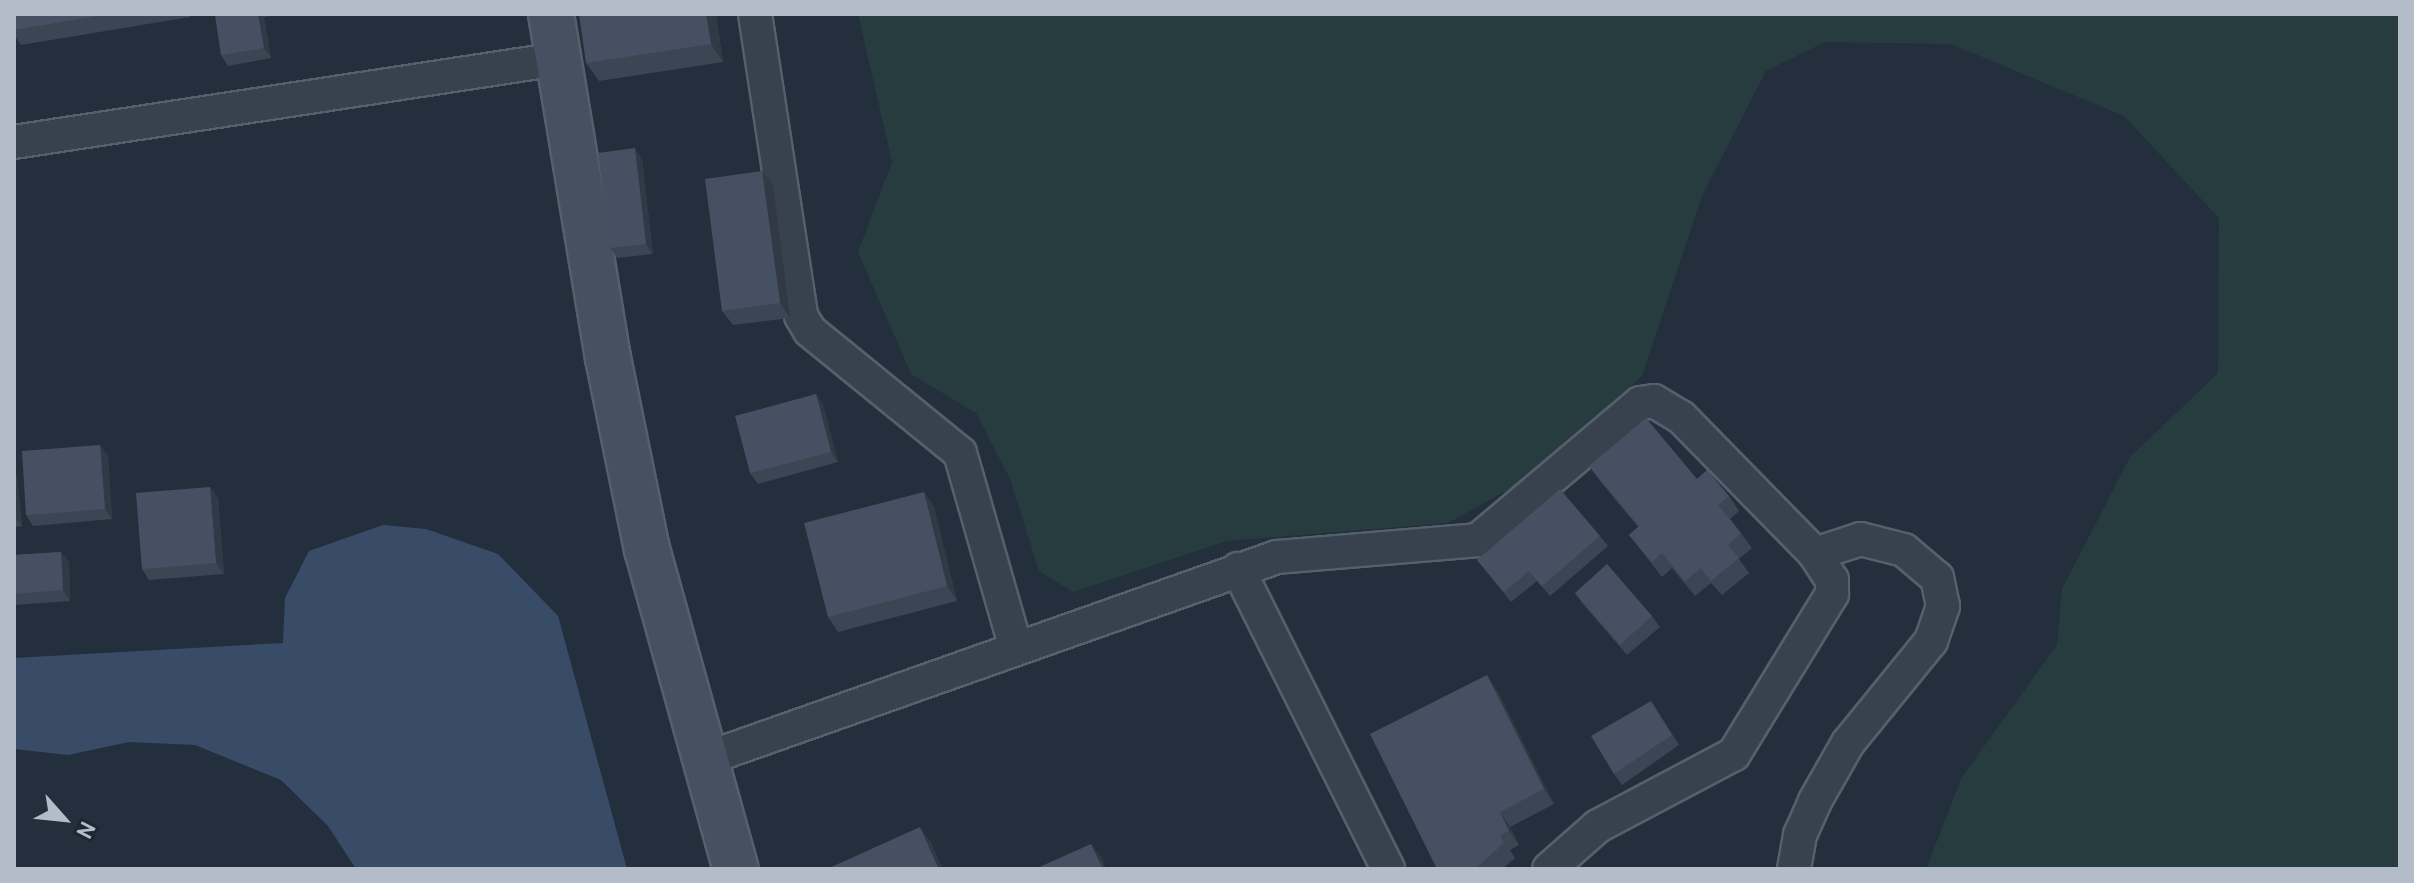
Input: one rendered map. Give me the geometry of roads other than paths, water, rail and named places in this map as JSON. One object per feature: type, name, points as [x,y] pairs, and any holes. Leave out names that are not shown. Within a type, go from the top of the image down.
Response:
[{"type":"street","points":[[551,14],[608,358],[647,549],[736,869]]},
{"type":"street","points":[[755,14],[801,316],[810,331],[960,453],[1016,648]]},
{"type":"street","points":[[14,142],[558,59]]},
{"type":"street","points":[[705,759],[1277,557],[1478,540],[1640,403],[1654,401],[1681,417],[1815,554],[1832,580],[1828,609],[1734,754],[1598,826],[1549,869]]},
{"type":"street","points":[[1794,869],[1800,835],[1815,801],[1848,743],[1931,641],[1943,606],[1937,578],[1904,550],[1861,539],[1815,554]]},
{"type":"street","points":[[1238,569],[1388,869]]},
{"type":"water","points":[[383,525],[426,529],[498,554],[558,616],[627,869],[356,869],[328,826],[281,780],[195,745],[129,742],[68,755],[14,749],[14,658],[283,643],[285,598],[309,551]]}]
